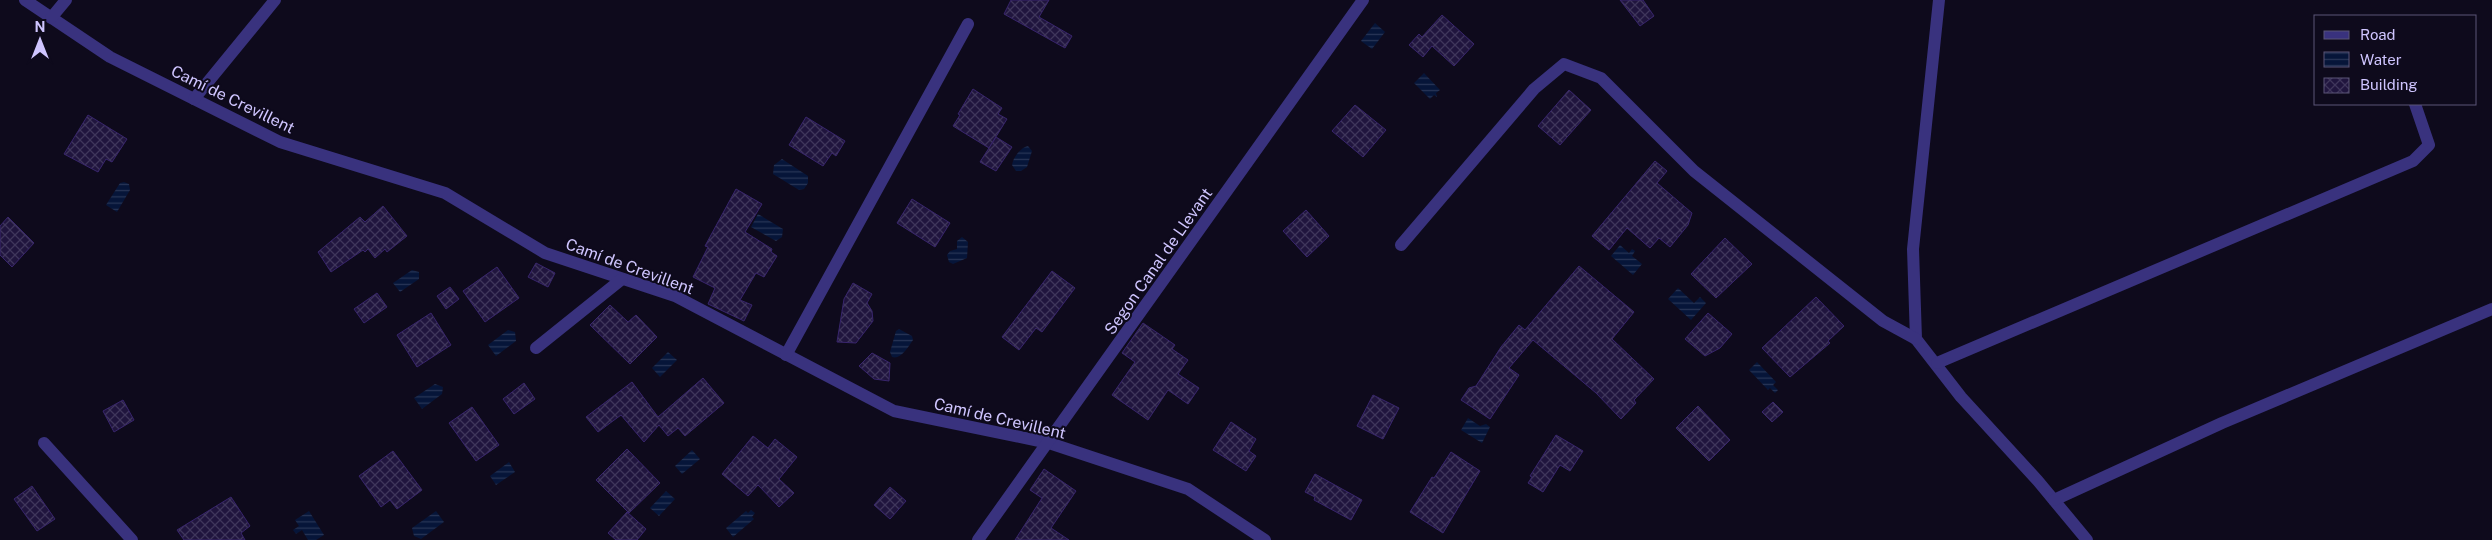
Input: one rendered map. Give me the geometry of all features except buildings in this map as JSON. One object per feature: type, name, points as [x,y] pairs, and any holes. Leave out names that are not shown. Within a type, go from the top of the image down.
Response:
[{"type":"street","name":"Camí de Crevillent","points":[[25,0],[110,57],[280,142],[445,193],[545,253],[674,296],[894,411],[1048,443],[1188,489],[1265,540]]},
{"type":"street","points":[[51,18],[66,0]]},
{"type":"street","points":[[194,99],[275,0]]},
{"type":"street","name":"Segon Canal de Llevant","points":[[978,540],[1363,0]]},
{"type":"street","points":[[1916,339],[1914,250],[1939,0]]},
{"type":"street","points":[[786,355],[968,24]]},
{"type":"street","points":[[1401,245],[1534,89],[1564,64],[1601,78],[1694,172],[1883,321],[1916,339],[1961,397],[2054,500],[2087,540]]},
{"type":"street","points":[[1936,363],[2413,161],[2430,145],[2415,105]]},
{"type":"street","points":[[536,348],[622,279]]},
{"type":"street","points":[[2054,500],[2222,424],[2492,309]]},
{"type":"street","points":[[44,443],[132,540]]},
{"type":"water","points":[[1375,23],[1385,32],[1372,49],[1361,41]]},
{"type":"water","points":[[1424,73],[1440,90],[1436,93],[1437,97],[1434,95],[1430,99],[1414,83]]},
{"type":"water","points":[[1028,146],[1032,151],[1027,167],[1021,171],[1016,171],[1012,165],[1014,159],[1020,151]]},
{"type":"water","points":[[782,159],[808,176],[808,183],[804,189],[799,190],[773,174],[774,165]]},
{"type":"water","points":[[120,183],[129,184],[130,190],[117,212],[106,205]]},
{"type":"water","points":[[758,214],[783,229],[782,237],[776,241],[751,227]]},
{"type":"water","points":[[962,237],[968,242],[967,258],[953,264],[949,262],[947,255],[950,251],[957,249],[957,241]]},
{"type":"water","points":[[1620,245],[1629,253],[1632,249],[1635,251],[1632,256],[1642,264],[1633,275],[1611,256]]},
{"type":"water","points":[[412,270],[419,272],[419,279],[400,292],[393,283]]},
{"type":"water","points":[[1678,288],[1694,303],[1700,297],[1706,303],[1691,320],[1668,299]]},
{"type":"water","points":[[899,329],[912,336],[913,340],[901,355],[892,357],[890,352],[896,331]]},
{"type":"water","points":[[508,330],[515,332],[516,341],[496,356],[488,345]]},
{"type":"water","points":[[668,352],[677,360],[660,377],[652,368]]},
{"type":"water","points":[[1757,362],[1776,382],[1773,385],[1778,390],[1775,393],[1770,388],[1768,390],[1749,370]]},
{"type":"water","points":[[435,384],[443,387],[442,394],[422,409],[414,398]]},
{"type":"water","points":[[1468,418],[1480,426],[1486,424],[1490,427],[1482,443],[1461,430]]},
{"type":"water","points":[[692,450],[700,459],[682,474],[675,466]]},
{"type":"water","points":[[509,462],[515,472],[496,485],[490,476]]},
{"type":"water","points":[[666,491],[675,499],[659,516],[650,508]]},
{"type":"water","points":[[751,510],[755,513],[752,517],[754,519],[733,537],[726,528],[746,511],[748,513]]},
{"type":"water","points":[[309,511],[324,535],[316,540],[308,540],[302,530],[296,534],[293,530],[299,526],[295,520]]},
{"type":"water","points":[[436,511],[444,522],[421,539],[414,536],[412,528]]}]
